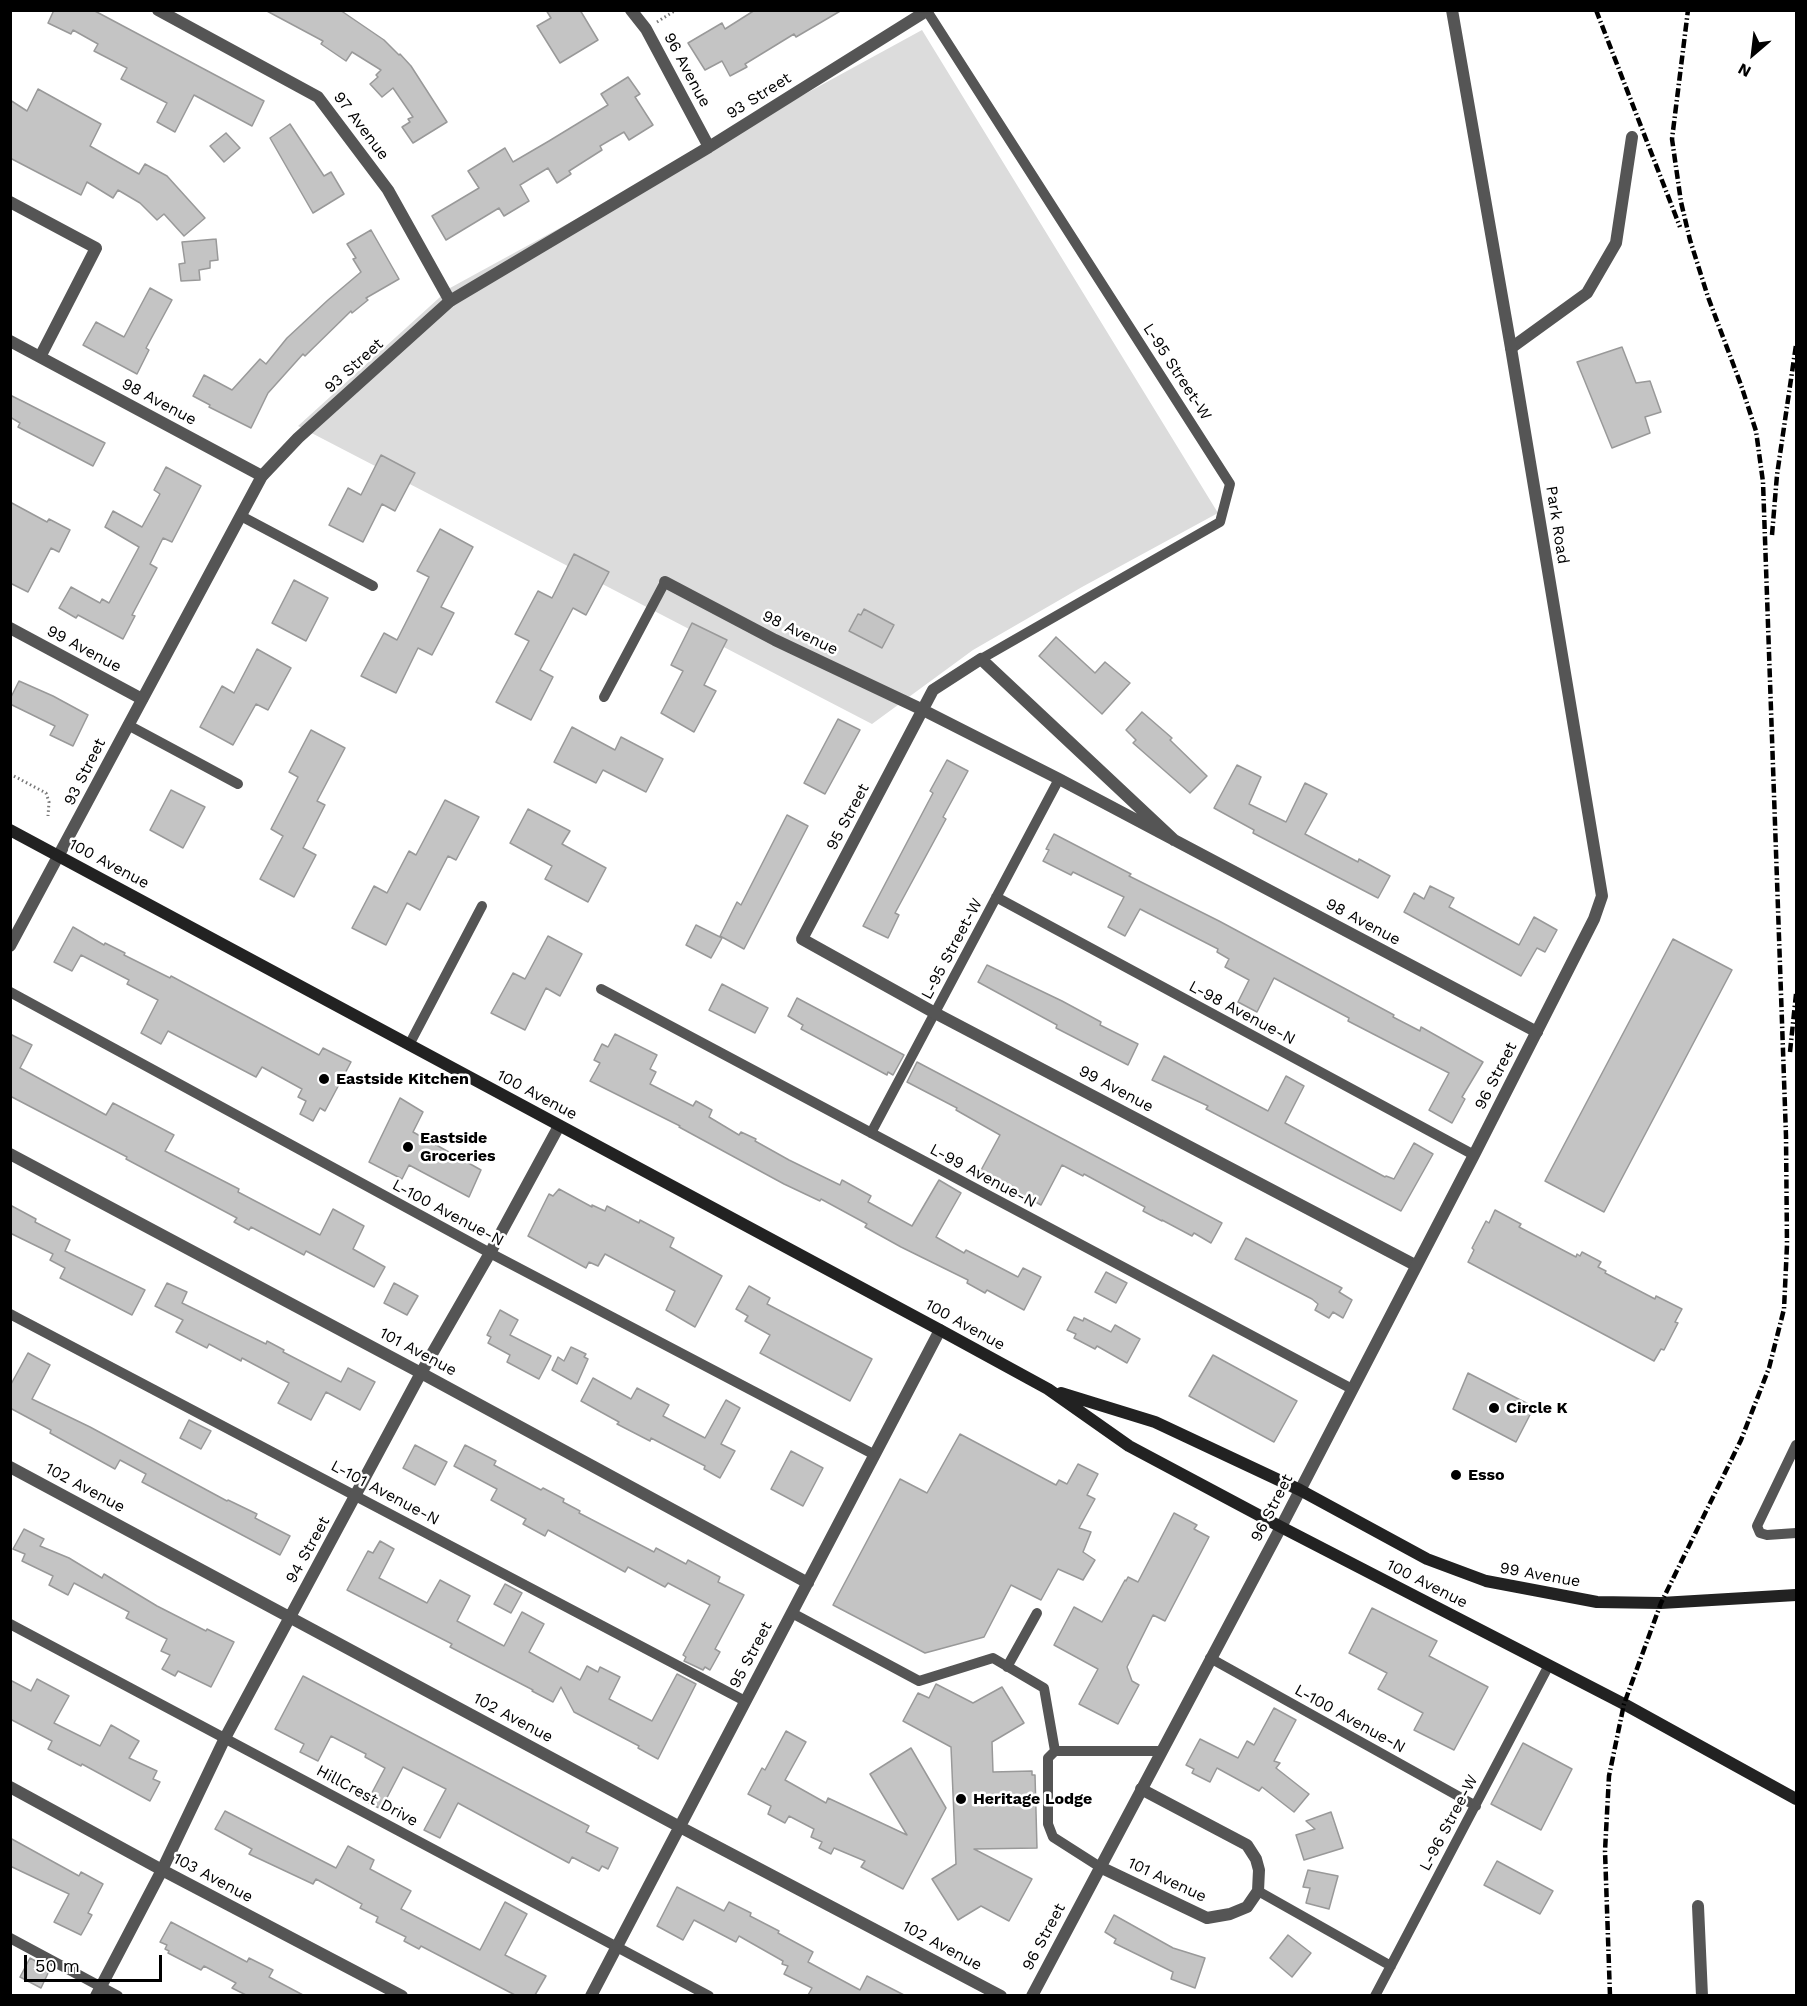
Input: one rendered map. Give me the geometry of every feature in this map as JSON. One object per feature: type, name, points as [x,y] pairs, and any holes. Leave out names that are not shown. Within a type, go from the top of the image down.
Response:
[{"type":"main road","name":"100 Avenue","points":[[10,830],[940,1329],[1048,1389],[1129,1446],[1624,1704],[1797,1799]]},
{"type":"main road","name":"100 Avenue","points":[[1048,1389],[1155,1422],[1300,1490]]},
{"type":"main road","name":"99 Avenue","points":[[1300,1490],[1426,1559],[1486,1581],[1597,1602],[1661,1603],[1797,1595]]},
{"type":"street","name":"97 Avenue","points":[[158,10],[318,97],[388,190],[450,301]]},
{"type":"street","name":"96 Avenue","points":[[631,10],[646,29],[709,147]]},
{"type":"street","name":"Park Road","points":[[1452,10],[1602,896],[1594,919],[1537,1032]]},
{"type":"street","name":"93 Street","points":[[10,946],[262,476],[298,438],[450,301],[709,147],[928,11]]},
{"type":"street","points":[[1511,348],[1587,293],[1616,243],[1632,137]]},
{"type":"street","points":[[10,202],[96,248],[40,357]]},
{"type":"street","name":"98 Avenue","points":[[10,341],[262,476]]},
{"type":"street","name":"98 Avenue","points":[[665,582],[775,640],[1059,778],[1537,1032]]},
{"type":"street","name":"99 Avenue","points":[[10,628],[142,699]]},
{"type":"street","points":[[923,710],[933,690],[981,658]]},
{"type":"street","name":"98 Avenue","points":[[981,658],[1174,840]]},
{"type":"street","name":"95 Street","points":[[802,939],[923,710]]},
{"type":"street","name":"99 Avenue","points":[[802,939],[935,1012],[1415,1265]]},
{"type":"street","name":"96 Street","points":[[1036,1994],[1100,1867],[1281,1527],[1537,1032]]},
{"type":"street","name":"94 Street","points":[[99,1991],[162,1870],[225,1738],[421,1373],[559,1126]]},
{"type":"street","name":"101 Avenue","points":[[10,1154],[808,1583]]},
{"type":"street","name":"95 Street","points":[[591,1995],[940,1329]]},
{"type":"street","name":"102 Avenue","points":[[10,1467],[680,1827],[1001,1995]]},
{"type":"street","name":"103 Avenue","points":[[10,1787],[162,1870],[402,1995]]},
{"type":"street","points":[[1141,1789],[1247,1845],[1256,1859],[1259,1870],[1258,1891]]},
{"type":"street","name":"101 Avenue","points":[[1100,1867],[1207,1918],[1230,1914],[1247,1907],[1258,1891]]},
{"type":"street","points":[[1698,1906],[1701,1995]]},
{"type":"lane","name":"L-95 Street-W","points":[[928,11],[1230,484],[1220,522],[981,658]]},
{"type":"lane","points":[[241,516],[373,586]]},
{"type":"lane","points":[[604,697],[665,582]]},
{"type":"lane","points":[[128,725],[238,784]]},
{"type":"lane","name":"L-95 Street-W","points":[[871,1133],[1059,778]]},
{"type":"lane","name":"L-98 Avenue-N","points":[[996,897],[1474,1155]]},
{"type":"lane","points":[[409,1045],[482,906]]},
{"type":"lane","name":"L-99 Avenue-N","points":[[601,989],[1352,1389]]},
{"type":"lane","name":"L-100 Avenue-N","points":[[10,992],[490,1253],[874,1455]]},
{"type":"lane","name":"L-101 Avenue-N","points":[[10,1314],[745,1701]]},
{"type":"lane","points":[[1797,1445],[1757,1526],[1760,1533],[1767,1535],[1797,1533]]},
{"type":"lane","points":[[792,1613],[919,1681],[993,1658],[1044,1688],[1055,1751]]},
{"type":"lane","points":[[1008,1667],[1037,1613]]},
{"type":"lane","name":"HillCrest Drive","points":[[10,1624],[709,1995]]},
{"type":"lane","name":"L-100 Avenue-N","points":[[1210,1658],[1476,1806]]},
{"type":"lane","name":"L-96 Stree-W","points":[[1376,1995],[1549,1665]]},
{"type":"lane","points":[[1100,1867],[1053,1838],[1048,1824],[1048,1758],[1055,1751],[1161,1751]]},
{"type":"lane","points":[[1258,1891],[1391,1966]]},
{"type":"lane","points":[[10,1938],[99,1991],[118,1995]]},
{"type":"path","points":[[646,29],[676,10]]},
{"type":"path","points":[[10,774],[46,793],[49,802],[48,816]]},
{"type":"shaded area","points":[[922,30],[1218,513],[973,650],[872,724],[298,426],[450,288]]},
{"type":"building","points":[[54,10],[93,10],[264,101],[252,126],[194,95],[175,132],[157,122],[167,103],[121,79],[127,68],[94,51],[98,44],[73,30],[71,34],[48,23]]},
{"type":"building","points":[[265,10],[340,10],[384,40],[400,54],[411,66],[447,122],[413,143],[402,127],[410,122],[408,119],[413,117],[393,88],[382,97],[370,84],[378,77],[376,75],[381,70],[352,52],[346,61],[321,44],[323,41]]},
{"type":"building","points":[[546,10],[580,10],[598,40],[560,63],[537,26],[551,18]]},
{"type":"building","points":[[755,10],[842,10],[796,37],[794,34],[745,64],[747,67],[730,76],[722,61],[705,70],[688,43],[722,23],[725,29]]},
{"type":"building","points":[[628,77],[640,94],[635,97],[653,125],[629,140],[624,132],[600,146],[602,150],[569,171],[571,174],[557,183],[548,168],[520,185],[529,201],[504,216],[499,208],[446,240],[432,216],[479,188],[468,171],[505,148],[513,162],[549,141],[608,105],[601,94]]},
{"type":"building","points":[[38,89],[101,124],[90,146],[139,174],[145,164],[167,176],[205,218],[184,236],[164,214],[157,220],[140,203],[118,190],[113,198],[87,182],[81,195],[10,158],[10,100],[27,111]]},
{"type":"building","points":[[290,124],[324,176],[331,172],[344,194],[313,213],[270,138]]},
{"type":"building","points":[[226,133],[240,148],[224,162],[210,146]]},
{"type":"building","points":[[371,230],[399,279],[366,298],[368,300],[352,313],[351,311],[305,356],[303,354],[268,393],[251,428],[209,407],[210,405],[193,396],[204,375],[232,390],[260,359],[266,364],[287,338],[361,272],[347,244]]},
{"type":"building","points":[[216,239],[218,260],[210,261],[210,268],[199,270],[200,280],[181,281],[179,264],[185,263],[182,242]]},
{"type":"building","points":[[150,288],[172,300],[146,348],[149,350],[137,374],[83,345],[96,322],[124,337]]},
{"type":"building","points":[[1622,347],[1636,383],[1650,381],[1661,412],[1645,417],[1650,433],[1612,448],[1577,362]]},
{"type":"building","points":[[10,395],[105,443],[93,466],[18,427],[20,423],[10,417]]},
{"type":"building","points":[[381,455],[415,473],[395,511],[382,504],[363,542],[329,525],[348,488],[361,495]]},
{"type":"building","points":[[166,467],[201,486],[172,542],[163,538],[150,564],[157,568],[132,615],[135,616],[123,639],[78,615],[76,618],[59,608],[71,587],[100,603],[102,599],[109,603],[139,547],[105,527],[113,511],[142,527],[160,494],[154,490]]},
{"type":"building","points":[[10,502],[47,522],[49,519],[70,530],[59,552],[51,548],[28,592],[10,583]]},
{"type":"building","points":[[440,529],[473,547],[441,607],[454,613],[432,655],[418,648],[396,693],[361,676],[384,633],[397,640],[429,577],[417,571]]},
{"type":"building","points":[[574,554],[609,572],[586,615],[573,608],[540,670],[553,677],[531,720],[496,702],[529,641],[515,634],[538,591],[552,598]]},
{"type":"building","points":[[294,580],[328,598],[306,641],[272,623]]},
{"type":"building","points":[[864,609],[894,625],[882,648],[849,631],[858,614],[861,615]]},
{"type":"building","points":[[692,623],[727,640],[704,685],[716,691],[694,732],[661,713],[683,671],[671,665]]},
{"type":"building","points":[[1056,637],[1095,673],[1105,662],[1130,683],[1102,714],[1039,656]]},
{"type":"building","points":[[257,649],[291,668],[268,710],[256,704],[233,745],[200,727],[222,686],[234,693]]},
{"type":"building","points":[[19,681],[88,715],[73,746],[50,735],[55,726],[10,704],[10,699]]},
{"type":"building","points":[[1142,712],[1172,738],[1170,740],[1207,776],[1190,793],[1133,743],[1136,740],[1126,730]]},
{"type":"building","points":[[838,719],[860,730],[825,794],[804,783]]},
{"type":"building","points":[[572,727],[615,750],[621,737],[663,759],[646,792],[603,770],[596,783],[554,762]]},
{"type":"building","points":[[311,730],[345,748],[317,801],[325,805],[303,848],[316,855],[294,897],[260,879],[283,836],[271,829],[298,777],[289,772]]},
{"type":"building","points":[[947,760],[968,771],[943,817],[946,819],[895,913],[899,915],[888,938],[863,926],[933,793],[930,791]]},
{"type":"building","points":[[1237,765],[1261,777],[1249,804],[1286,822],[1305,783],[1327,794],[1305,834],[1390,876],[1378,898],[1253,833],[1254,830],[1214,808]]},
{"type":"building","points":[[171,790],[205,807],[183,848],[150,830]]},
{"type":"building","points":[[445,800],[479,817],[456,860],[448,856],[420,910],[407,903],[386,945],[352,928],[374,886],[387,893],[409,851],[416,855]]},
{"type":"building","points":[[528,809],[570,831],[562,844],[606,868],[588,902],[545,879],[552,866],[510,843]]},
{"type":"building","points":[[787,815],[808,826],[744,949],[720,936],[737,902],[741,905]]},
{"type":"building","points":[[1054,834],[1131,874],[1129,876],[1219,921],[1394,1015],[1393,1017],[1420,1031],[1421,1027],[1483,1062],[1462,1097],[1465,1099],[1452,1123],[1429,1110],[1449,1073],[1348,1021],[1349,1018],[1274,978],[1257,1012],[1238,1002],[1249,980],[1225,967],[1229,959],[1217,952],[1218,949],[1140,909],[1125,936],[1108,927],[1124,897],[1073,872],[1071,875],[1043,861]]},
{"type":"building","points":[[1430,886],[1454,898],[1449,907],[1519,945],[1534,917],[1557,930],[1545,952],[1537,948],[1521,976],[1404,912],[1414,893],[1424,899]]},
{"type":"building","points":[[696,925],[722,938],[711,958],[686,945]]},
{"type":"building","points":[[73,927],[319,1055],[323,1048],[351,1062],[325,1111],[320,1108],[313,1121],[300,1114],[306,1101],[298,1097],[302,1089],[262,1067],[256,1077],[168,1031],[161,1044],[141,1033],[158,1000],[127,984],[129,980],[81,955],[72,971],[54,962]]},
{"type":"building","points":[[548,936],[582,954],[560,996],[546,988],[525,1030],[491,1013],[513,973],[525,979]]},
{"type":"building","points":[[1673,939],[1732,970],[1604,1212],[1545,1181]]},
{"type":"building","points":[[987,965],[1062,1001],[1101,1022],[1100,1025],[1138,1044],[1128,1065],[1056,1028],[1057,1025],[978,982]]},
{"type":"building","points":[[722,984],[768,1008],[755,1033],[709,1010]]},
{"type":"building","points":[[797,998],[904,1055],[893,1075],[888,1072],[887,1075],[801,1029],[803,1025],[788,1016]]},
{"type":"building","points":[[10,1034],[32,1045],[20,1068],[106,1115],[113,1103],[174,1135],[165,1151],[239,1189],[238,1192],[320,1235],[333,1209],[364,1226],[353,1249],[385,1267],[374,1287],[306,1251],[304,1255],[251,1227],[249,1230],[234,1222],[237,1218],[10,1096]]},
{"type":"building","points":[[615,1034],[657,1055],[650,1069],[656,1072],[650,1084],[693,1106],[696,1101],[712,1110],[709,1117],[739,1135],[741,1132],[756,1139],[755,1141],[789,1160],[840,1185],[842,1180],[871,1196],[868,1202],[912,1226],[939,1180],[961,1193],[936,1237],[964,1253],[966,1250],[1018,1277],[1023,1268],[1041,1277],[1024,1310],[987,1290],[985,1293],[967,1283],[968,1280],[901,1247],[865,1227],[867,1224],[821,1199],[820,1201],[784,1184],[680,1126],[590,1081],[600,1063],[594,1060],[602,1044],[608,1047]]},
{"type":"building","points":[[1164,1056],[1268,1111],[1286,1076],[1304,1086],[1285,1123],[1385,1177],[1394,1179],[1414,1143],[1433,1154],[1401,1211],[1206,1109],[1208,1106],[1152,1080]]},
{"type":"building","points":[[917,1062],[1222,1223],[1211,1243],[1194,1233],[1192,1236],[1162,1221],[1143,1211],[1145,1207],[1084,1174],[1083,1176],[1062,1165],[1041,1205],[980,1172],[1000,1135],[956,1110],[957,1108],[907,1082]]},
{"type":"building","name":"Eastside Groceries","points":[[400,1098],[423,1112],[413,1132],[481,1170],[469,1197],[409,1165],[402,1179],[369,1162]]},
{"type":"building","points":[[559,1189],[592,1207],[592,1205],[605,1211],[607,1206],[674,1238],[670,1247],[722,1276],[695,1327],[666,1310],[675,1291],[605,1254],[598,1266],[589,1262],[586,1268],[528,1236],[549,1194],[553,1196]]},
{"type":"building","points":[[10,1205],[36,1219],[35,1222],[70,1240],[65,1251],[145,1290],[132,1315],[60,1278],[65,1268],[50,1260],[53,1254],[10,1233]]},
{"type":"building","points":[[1495,1210],[1521,1224],[1519,1227],[1576,1257],[1582,1252],[1601,1262],[1598,1267],[1606,1271],[1605,1273],[1655,1299],[1656,1296],[1682,1309],[1675,1322],[1678,1323],[1664,1350],[1661,1349],[1654,1361],[1468,1262],[1474,1250],[1472,1248],[1486,1221],[1489,1223]]},
{"type":"building","points":[[1246,1238],[1342,1288],[1339,1292],[1352,1300],[1343,1318],[1333,1312],[1329,1318],[1315,1310],[1318,1304],[1312,1299],[1235,1259]]},
{"type":"building","points":[[1106,1272],[1127,1283],[1116,1303],[1095,1292]]},
{"type":"building","points":[[167,1283],[187,1292],[182,1303],[266,1344],[267,1341],[284,1350],[283,1352],[341,1382],[348,1368],[375,1382],[360,1410],[326,1392],[311,1420],[278,1403],[289,1383],[242,1358],[241,1361],[209,1344],[207,1348],[176,1332],[183,1320],[155,1306]]},
{"type":"building","points":[[394,1283],[418,1296],[407,1315],[384,1303]]},
{"type":"building","points":[[749,1286],[770,1298],[767,1304],[872,1359],[850,1401],[760,1353],[770,1335],[745,1321],[748,1316],[736,1309]]},
{"type":"building","points":[[500,1310],[518,1320],[510,1335],[551,1356],[539,1379],[507,1362],[510,1355],[488,1343],[491,1337],[487,1335]]},
{"type":"building","points":[[1074,1317],[1083,1321],[1084,1318],[1111,1332],[1115,1325],[1140,1339],[1127,1363],[1097,1346],[1095,1349],[1074,1338],[1076,1334],[1067,1330]]},
{"type":"building","points":[[571,1347],[586,1354],[584,1357],[588,1359],[577,1384],[552,1370],[558,1357],[564,1361]]},
{"type":"building","points":[[28,1353],[50,1365],[32,1399],[90,1427],[227,1501],[257,1514],[255,1518],[290,1536],[280,1555],[142,1482],[146,1474],[120,1460],[115,1469],[10,1408],[10,1386]]},
{"type":"building","points":[[1213,1355],[1297,1401],[1274,1442],[1189,1396]]},
{"type":"building","name":"Circle K","points":[[1468,1373],[1534,1407],[1516,1442],[1453,1409]]},
{"type":"building","points":[[593,1378],[631,1399],[637,1388],[669,1405],[663,1416],[705,1438],[726,1400],[740,1408],[721,1444],[735,1451],[720,1478],[704,1469],[705,1466],[651,1438],[650,1441],[617,1424],[619,1422],[581,1401]]},
{"type":"building","points":[[189,1420],[211,1431],[201,1449],[180,1438]]},
{"type":"building","points":[[960,1434],[1056,1485],[1059,1480],[1067,1484],[1078,1464],[1098,1474],[1087,1495],[1095,1499],[1079,1528],[1091,1532],[1083,1552],[1095,1560],[1083,1580],[1058,1569],[1041,1600],[1011,1585],[984,1637],[925,1653],[833,1605],[900,1479],[927,1493]]},
{"type":"building","points":[[415,1445],[447,1462],[435,1485],[403,1468]]},
{"type":"building","points":[[465,1445],[496,1461],[494,1465],[541,1490],[543,1488],[564,1499],[563,1502],[580,1511],[579,1513],[654,1552],[656,1548],[686,1564],[688,1560],[720,1577],[718,1582],[744,1595],[715,1649],[720,1652],[710,1670],[705,1667],[703,1670],[684,1661],[686,1657],[683,1655],[710,1605],[668,1583],[665,1587],[628,1567],[625,1572],[548,1530],[545,1536],[523,1524],[526,1519],[491,1500],[497,1489],[454,1466]]},
{"type":"building","points":[[791,1451],[823,1468],[803,1506],[771,1489]]},
{"type":"building","points":[[1174,1513],[1197,1525],[1194,1529],[1209,1537],[1165,1621],[1153,1615],[1127,1667],[1132,1681],[1139,1685],[1118,1724],[1079,1704],[1098,1669],[1054,1645],[1074,1607],[1102,1622],[1125,1580],[1128,1577],[1138,1582]]},
{"type":"building","points":[[24,1529],[44,1539],[40,1546],[69,1558],[102,1578],[104,1574],[157,1606],[206,1631],[207,1629],[234,1642],[211,1687],[178,1671],[175,1676],[162,1669],[170,1655],[161,1651],[167,1639],[126,1618],[129,1612],[74,1583],[68,1595],[49,1585],[53,1576],[22,1561],[25,1554],[13,1549]]},
{"type":"building","points":[[380,1541],[394,1549],[379,1578],[427,1603],[440,1580],[470,1596],[457,1621],[504,1646],[522,1612],[544,1624],[529,1652],[580,1680],[587,1666],[598,1672],[600,1667],[620,1677],[609,1699],[652,1721],[677,1674],[696,1684],[658,1759],[638,1748],[639,1746],[574,1712],[561,1687],[553,1702],[450,1647],[452,1644],[347,1590],[368,1551],[373,1553]]},
{"type":"building","points":[[505,1584],[522,1593],[511,1613],[494,1604]]},
{"type":"building","points":[[1372,1608],[1437,1641],[1429,1656],[1488,1687],[1454,1750],[1414,1730],[1423,1713],[1378,1689],[1387,1673],[1349,1653]]},
{"type":"building","points":[[303,1676],[589,1826],[586,1832],[618,1848],[608,1869],[602,1866],[599,1871],[572,1857],[569,1863],[458,1803],[440,1838],[424,1830],[446,1789],[403,1767],[381,1809],[367,1802],[385,1768],[365,1757],[366,1754],[331,1736],[318,1761],[300,1752],[304,1744],[275,1729]]},
{"type":"building","points":[[37,1679],[69,1696],[54,1723],[100,1746],[111,1725],[139,1741],[129,1758],[157,1771],[153,1779],[160,1782],[150,1801],[82,1764],[81,1766],[48,1749],[52,1741],[10,1719],[10,1680],[31,1691]]},
{"type":"building","name":"Heritage Lodge","points":[[936,1684],[973,1703],[1002,1687],[1024,1723],[992,1742],[993,1772],[1032,1771],[1032,1775],[1035,1775],[1037,1848],[974,1849],[1032,1879],[1009,1921],[981,1906],[958,1920],[932,1879],[956,1864],[951,1747],[903,1721],[918,1693],[929,1698]]},
{"type":"building","points":[[1274,1708],[1296,1720],[1274,1761],[1280,1763],[1276,1768],[1309,1794],[1294,1812],[1262,1787],[1259,1791],[1217,1768],[1210,1782],[1192,1773],[1194,1769],[1186,1765],[1200,1739],[1238,1758],[1247,1741],[1254,1745]]},
{"type":"building","points":[[786,1731],[806,1742],[785,1780],[826,1803],[828,1798],[907,1835],[870,1774],[911,1748],[946,1808],[903,1889],[861,1867],[865,1861],[834,1848],[831,1854],[819,1848],[822,1842],[811,1837],[814,1829],[789,1816],[785,1823],[768,1814],[771,1806],[748,1794],[762,1768],[765,1770]]},
{"type":"building","points":[[1523,1743],[1572,1769],[1541,1830],[1491,1804]]},
{"type":"building","points":[[225,1811],[336,1868],[348,1846],[374,1860],[370,1869],[411,1891],[401,1909],[480,1950],[505,1902],[527,1914],[505,1955],[546,1976],[535,1995],[515,1995],[421,1946],[419,1949],[404,1941],[406,1937],[376,1922],[378,1917],[360,1908],[362,1904],[316,1879],[313,1884],[249,1854],[252,1849],[215,1829]]},
{"type":"building","points":[[1331,1812],[1343,1848],[1304,1860],[1296,1835],[1315,1829],[1306,1821]]},
{"type":"building","points":[[10,1838],[79,1876],[81,1872],[103,1884],[88,1913],[92,1915],[81,1935],[54,1922],[69,1894],[10,1866]]},
{"type":"building","points":[[1497,1861],[1553,1891],[1540,1914],[1484,1885]]},
{"type":"building","points":[[1308,1870],[1338,1876],[1329,1909],[1306,1903],[1310,1888],[1303,1887]]},
{"type":"building","points":[[677,1887],[724,1911],[729,1902],[751,1913],[750,1916],[813,1952],[808,1962],[860,1990],[867,1976],[904,1995],[808,1995],[812,1988],[784,1974],[788,1966],[782,1964],[783,1961],[739,1936],[736,1942],[694,1920],[683,1940],[657,1926]]},
{"type":"building","points":[[1114,1915],[1173,1948],[1205,1958],[1195,1988],[1171,1979],[1173,1972],[1114,1943],[1116,1939],[1105,1932]]},
{"type":"building","points":[[171,1922],[247,1962],[249,1958],[273,1970],[269,1977],[303,1995],[246,1995],[232,1988],[236,1983],[204,1966],[201,1970],[168,1953],[169,1951],[165,1949],[167,1945],[160,1942]]},
{"type":"building","points":[[1288,1935],[1311,1953],[1292,1977],[1270,1958]]},
{"type":"building","points":[[30,1958],[50,1969],[41,1988],[20,1977]]},
{"type":"railway","points":[[1596,10],[1680,227]]},
{"type":"railway","points":[[1610,1996],[1605,1851],[1609,1776],[1624,1704],[1661,1603],[1741,1440],[1769,1368],[1784,1309],[1787,1245],[1786,1136],[1763,482],[1756,431],[1708,297],[1681,202],[1672,139],[1688,10]]},
{"type":"railway","points":[[1772,535],[1777,475],[1796,345]]},
{"type":"railway","points":[[1790,1052],[1796,994]]},
{"type":"place","name":"Eastside Kitchen","points":[[324,1079]]},
{"type":"place","name":"Eastside Groceries","points":[[408,1147]]},
{"type":"place","name":"Circle K","points":[[1494,1408]]},
{"type":"place","name":"Esso","points":[[1456,1475]]},
{"type":"place","name":"Heritage Lodge","points":[[961,1799]]}]
